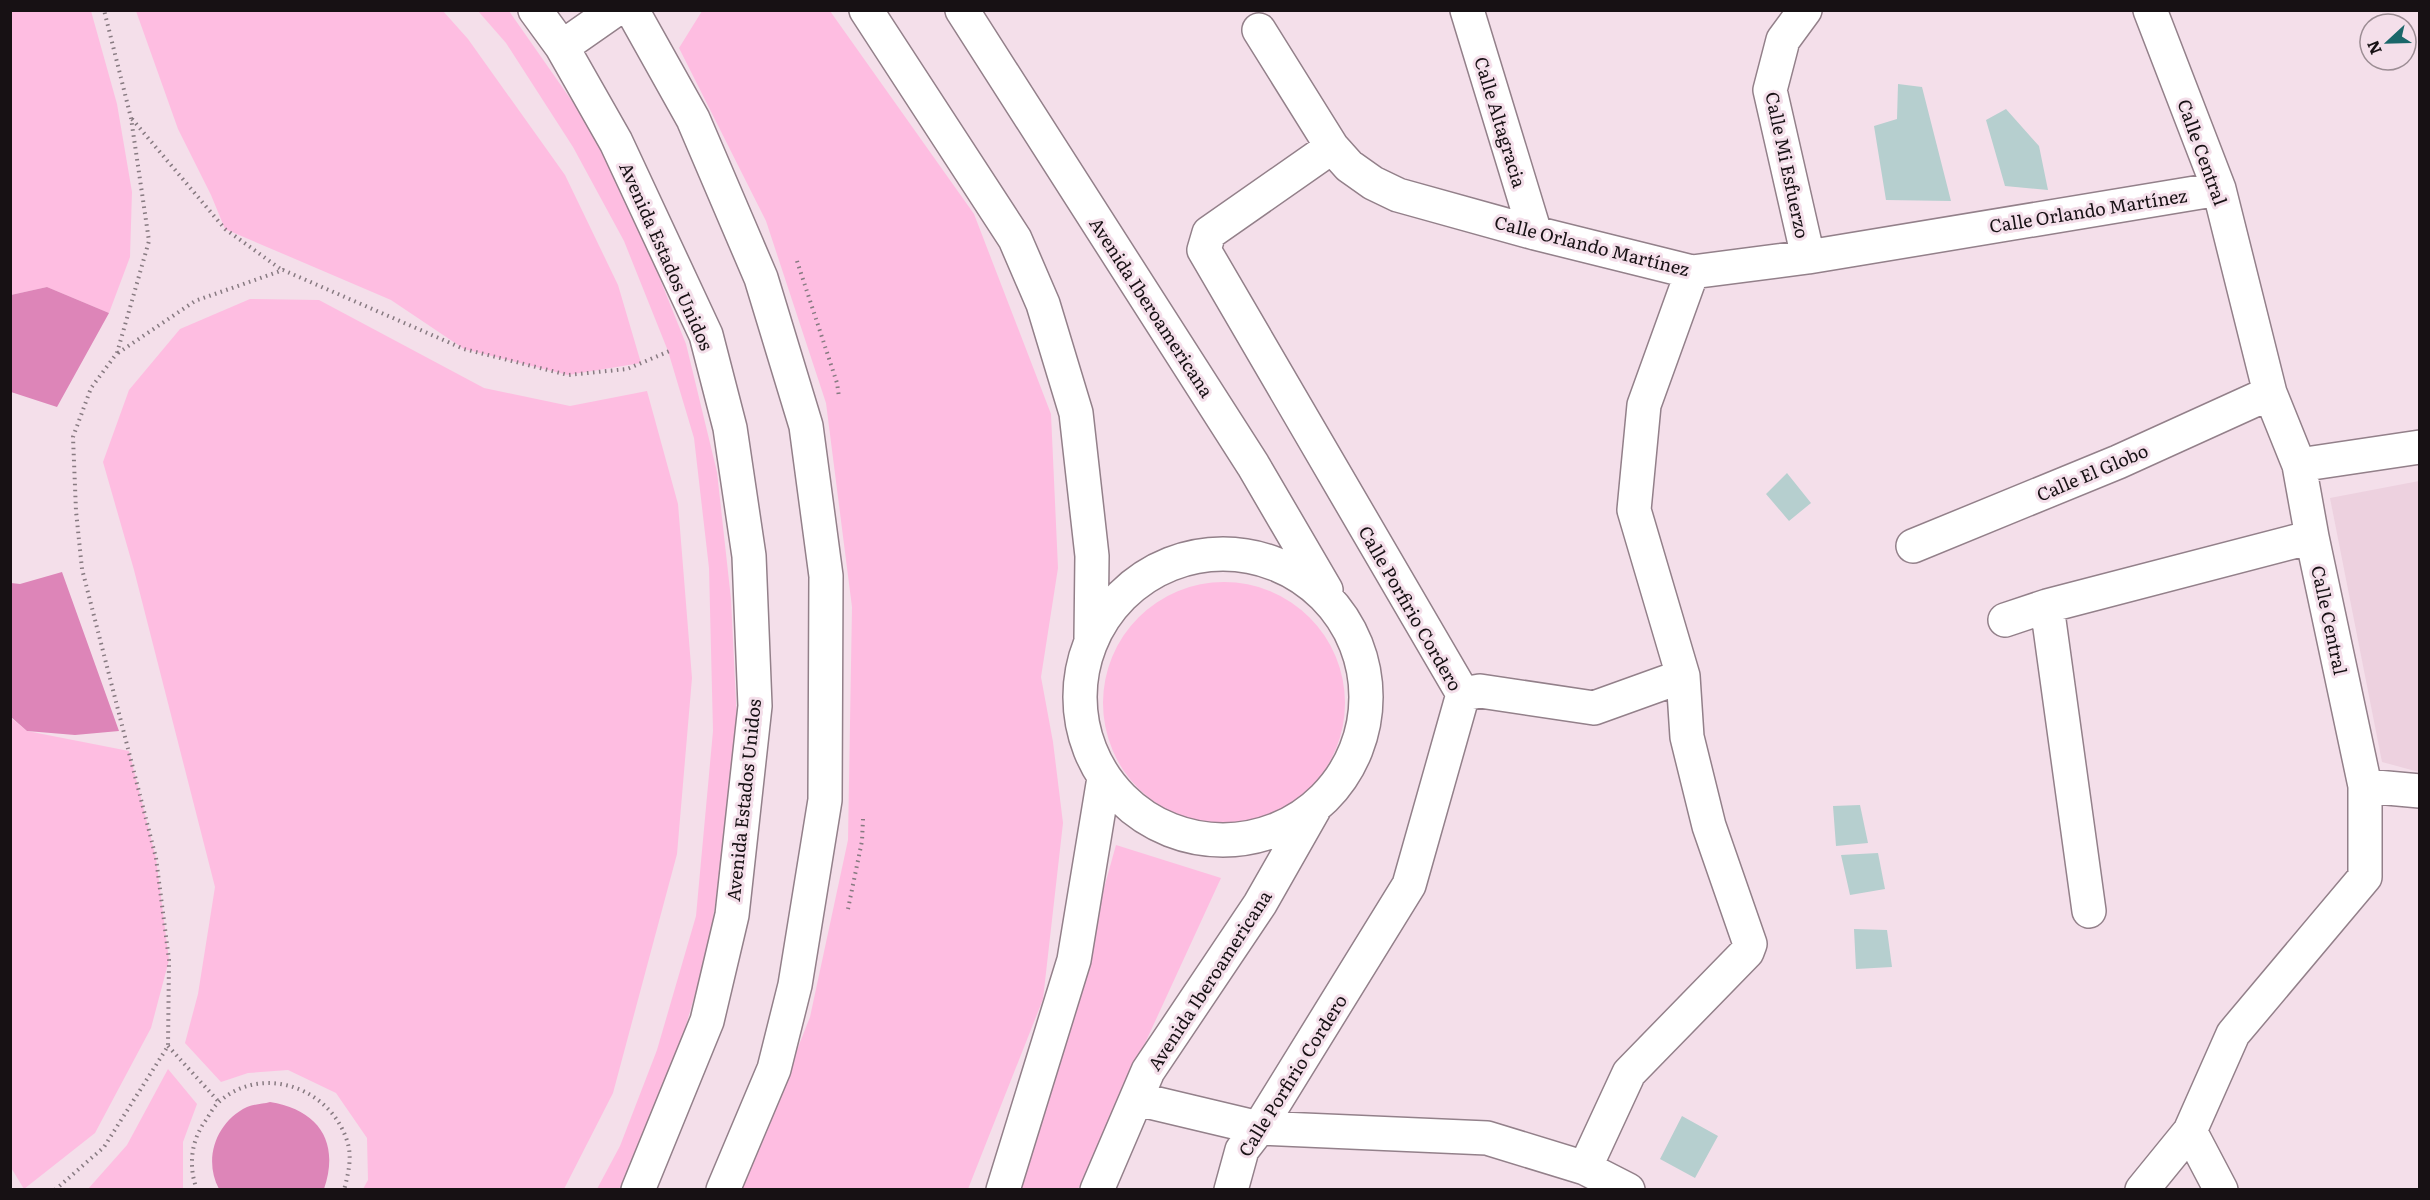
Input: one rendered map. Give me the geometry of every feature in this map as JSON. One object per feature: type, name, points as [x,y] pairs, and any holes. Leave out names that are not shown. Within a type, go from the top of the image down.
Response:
[{"type":"street","name":"Avenida Estados Unidos","points":[[535,10],[562,47],[616,142],[706,335],[730,428],[749,556],[755,706],[732,915],[707,1021],[638,1190]]},
{"type":"street","points":[[562,47],[615,10]]},
{"type":"street","points":[[632,10],[693,119],[761,278],[806,426],[826,576],[825,800],[795,985],[774,1069],[723,1190]]},
{"type":"street","points":[[866,10],[1015,239],[1043,304],[1076,412],[1092,556],[1091,638],[1080,686],[1084,734],[1104,778],[1137,813],[1179,834],[1227,841],[1273,833],[1314,809],[1344,776],[1362,735],[1367,691],[1358,646],[1335,608],[1299,575],[1253,556],[1204,554],[1158,568],[1119,597],[1091,638]]},
{"type":"street","name":"Avenida Iberoamericana","points":[[962,10],[1253,465],[1335,608]]},
{"type":"street","name":"Calle Altagracia","points":[[1467,10],[1535,233]]},
{"type":"street","name":"Calle Mi Esfuerzo","points":[[1805,10],[1783,40],[1770,90],[1808,257]]},
{"type":"street","name":"Calle Central","points":[[2142,1190],[2190,1131],[2233,1034],[2365,877],[2365,786],[2299,465],[2270,393],[2219,189],[2150,10]]},
{"type":"street","name":"Calle Orlando Martínez","points":[[1259,30],[1332,147],[1362,176],[1398,195],[1535,233],[1692,272],[1808,257],[2219,189]]},
{"type":"street","name":"Calle Porfirio Cordero","points":[[1231,1190],[1242,1149],[1258,1128],[1409,885],[1463,694],[1204,250],[1209,233],[1332,147]]},
{"type":"street","points":[[1585,1168],[1629,1073],[1747,952],[1750,944],[1709,826],[1687,736],[1683,676],[1634,510],[1644,405],[1692,272]]},
{"type":"street","name":"Calle El Globo","points":[[1913,546],[2118,462],[2270,393]]},
{"type":"street","points":[[2299,465],[2420,447]]},
{"type":"street","points":[[2005,620],[2047,606],[2312,537]]},
{"type":"street","points":[[2047,606],[2089,911]]},
{"type":"street","points":[[1463,694],[1479,692],[1594,708],[1683,676]]},
{"type":"street","points":[[1003,1190],[1074,960],[1104,778]]},
{"type":"street","points":[[2365,786],[2420,791]]},
{"type":"street","name":"Avenida Iberoamericana","points":[[1097,1190],[1148,1071],[1260,904],[1314,809]]},
{"type":"street","points":[[1137,1099],[1258,1128],[1487,1138],[1585,1168],[1628,1190]]},
{"type":"street","points":[[2190,1131],[2221,1190]]},
{"type":"path","points":[[56,1190],[104,1147],[168,1046],[169,960],[156,858],[82,569],[76,511],[73,437],[92,388],[117,353],[149,241],[131,118],[104,10]]},
{"type":"path","points":[[131,118],[225,229],[283,270],[464,349],[568,375],[627,369],[706,335]]},
{"type":"path","points":[[117,353],[195,301],[283,270]]},
{"type":"path","points":[[168,1046],[219,1102]]},
{"type":"path","points":[[197,1190],[191,1159],[197,1132],[219,1102],[242,1088],[270,1082],[297,1087],[321,1100],[338,1119],[348,1145],[349,1173],[344,1190]]},
{"type":"shaded area","points":[[10,11],[91,11],[117,104],[132,192],[130,257],[109,313],[47,287],[11,295]]},
{"type":"shaded area","points":[[136,11],[443,11],[468,39],[565,175],[618,285],[641,363],[568,375],[464,349],[391,300],[225,229],[178,129]]},
{"type":"shaded area","points":[[478,11],[509,11],[595,134],[642,234],[686,344],[717,472],[731,599],[737,723],[723,850],[709,946],[680,1046],[642,1143],[619,1189],[597,1189],[620,1146],[657,1050],[696,916],[713,731],[709,568],[694,438],[668,351],[624,241],[573,147],[506,43]]},
{"type":"shaded area","points":[[702,11],[830,11],[974,214],[1051,414],[1058,568],[1041,677],[1053,742],[1063,823],[1043,999],[968,1189],[742,1189],[810,1017],[848,840],[852,607],[826,403],[766,221],[679,48]]},
{"type":"shaded area","points":[[47,287],[109,313],[57,407],[11,392],[11,295]]},
{"type":"shaded area","points":[[250,299],[319,300],[484,388],[570,406],[647,391],[678,504],[692,678],[677,854],[613,1093],[564,1189],[363,1189],[368,1180],[367,1138],[336,1093],[288,1070],[248,1073],[221,1082],[185,1043],[198,994],[215,887],[134,570],[103,462],[129,390],[180,329]]},
{"type":"shaded area","points":[[2420,481],[2419,772],[2382,762],[2330,498]]},
{"type":"shaded area","points":[[62,572],[119,731],[75,735],[27,731],[11,717],[11,583],[20,584]]},
{"type":"shaded area","points":[[1224,582],[1259,587],[1281,596],[1301,610],[1317,626],[1331,646],[1340,668],[1345,703],[1340,738],[1331,760],[1317,780],[1301,796],[1281,810],[1259,819],[1224,824],[1189,819],[1167,810],[1147,796],[1131,780],[1117,760],[1108,738],[1103,703],[1108,668],[1117,646],[1131,626],[1147,610],[1167,596],[1189,587]]},
{"type":"shaded area","points":[[10,717],[27,731],[129,751],[156,858],[169,960],[151,1028],[95,1133],[24,1189],[10,1166]]},
{"type":"shaded area","points":[[1116,845],[1221,878],[1078,1189],[1016,1190],[1029,1157]]},
{"type":"shaded area","points":[[168,1069],[197,1104],[183,1142],[183,1189],[88,1189],[127,1145]]},
{"type":"shaded area","points":[[270,1102],[301,1112],[321,1131],[327,1143],[329,1157],[324,1189],[219,1189],[212,1166],[215,1142],[220,1132],[227,1122],[247,1107]]},
{"type":"building","points":[[1898,84],[1922,87],[1951,201],[1886,200],[1874,126],[1897,119]]},
{"type":"building","points":[[2006,109],[2039,146],[2048,190],[2005,186],[1986,120]]},
{"type":"building","points":[[1787,473],[1811,503],[1789,521],[1766,494]]},
{"type":"building","points":[[1860,805],[1868,843],[1836,846],[1833,806]]},
{"type":"building","points":[[1878,853],[1885,889],[1850,895],[1841,855]]},
{"type":"building","points":[[1854,929],[1887,930],[1892,967],[1856,969]]},
{"type":"building","points":[[1682,1116],[1718,1136],[1695,1178],[1660,1159]]}]
